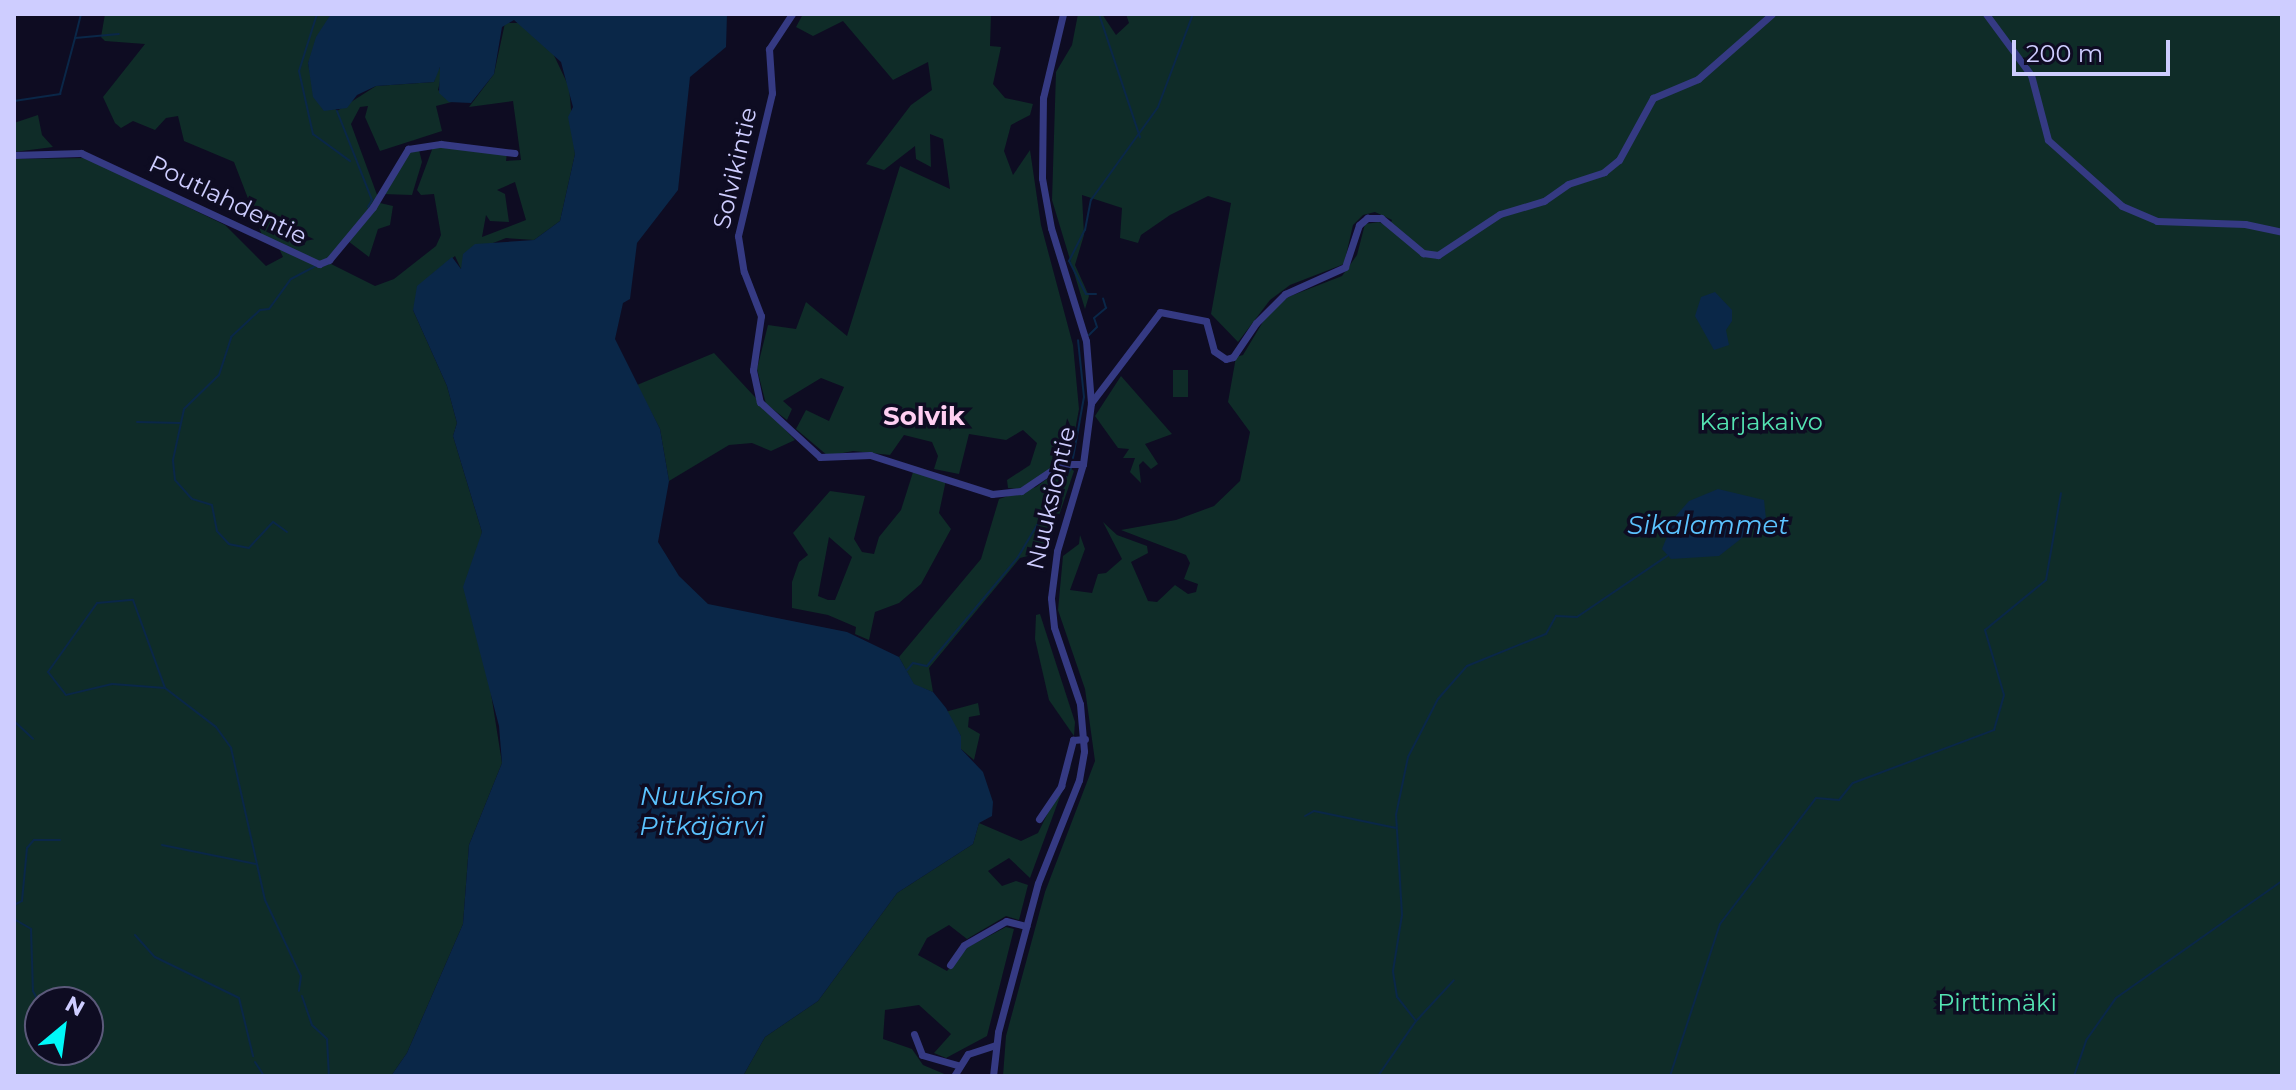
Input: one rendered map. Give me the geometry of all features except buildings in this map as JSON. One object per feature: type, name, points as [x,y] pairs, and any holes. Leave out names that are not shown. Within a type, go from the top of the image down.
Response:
[{"type":"street","name":"Solvikintie","points":[[792,14],[769,49],[772,93],[738,236],[744,272],[761,316],[753,370],[760,402],[820,457],[870,455],[992,494],[1021,491],[1061,464],[1083,464]]},
{"type":"street","name":"Nuuksiontie","points":[[993,1076],[996,1045],[1026,926],[1048,853],[1079,780],[1085,739],[1080,704],[1054,627],[1051,598],[1057,551],[1083,464],[1091,403],[1086,341],[1051,228],[1042,178],[1043,98],[1063,14]]},
{"type":"street","points":[[1091,403],[1140,345],[1160,312],[1206,321],[1214,351],[1233,357],[1256,323],[1285,294],[1345,267],[1359,225],[1367,218],[1381,218],[1416,248],[1438,255],[1500,214],[1544,201],[1568,184],[1604,172],[1619,160],[1653,98],[1698,79],[1772,14]]},
{"type":"street","points":[[1986,14],[2031,75],[2048,140],[2122,206],[2157,221],[2245,224],[2282,232]]},
{"type":"street","name":"Poutlahdentie","points":[[14,155],[81,153],[319,264],[329,260],[373,207],[408,149],[441,144],[514,153]]},
{"type":"street","points":[[1039,819],[1055,801],[1073,740],[1085,739]]},
{"type":"street","points":[[950,965],[964,945],[1006,921],[1026,926]]},
{"type":"street","points":[[914,1034],[922,1055],[958,1065]]},
{"type":"street","points":[[954,1076],[958,1065],[968,1054],[996,1045]]},
{"type":"green space","points":[[105,14],[331,14],[308,63],[312,83],[337,111],[376,86],[434,82],[438,68],[443,69],[438,90],[452,102],[436,106],[442,131],[380,151],[365,117],[368,106],[360,107],[351,124],[380,203],[393,206],[390,225],[378,229],[369,257],[348,241],[331,264],[375,286],[394,279],[436,246],[441,235],[434,194],[421,195],[417,190],[433,147],[507,153],[506,161],[521,160],[513,101],[469,107],[494,74],[505,23],[519,23],[550,47],[569,87],[575,154],[560,221],[534,240],[506,238],[488,245],[461,269],[455,256],[432,274],[413,310],[447,386],[457,423],[453,436],[482,532],[472,573],[502,763],[469,845],[463,924],[407,1053],[391,1076],[14,1076],[14,159],[86,158],[225,225],[266,266],[283,257],[277,244],[262,235],[234,162],[184,141],[178,116],[166,118],[155,130],[133,121],[121,128],[115,123],[103,97],[145,44],[105,41],[101,37]],"holes":[[[515,182],[526,220],[482,237],[486,215],[490,221],[509,222],[505,194],[497,190]]]},
{"type":"green space","points":[[803,14],[991,14],[990,46],[1001,47],[993,84],[1005,98],[1033,104],[1030,115],[1011,125],[1004,151],[1013,175],[1030,150],[1041,225],[1073,345],[1079,409],[1070,458],[1019,489],[1008,488],[1007,480],[1030,465],[1037,443],[1023,430],[1006,440],[969,434],[959,474],[934,469],[938,456],[932,442],[904,435],[890,455],[853,451],[828,456],[796,429],[806,410],[829,421],[844,387],[821,378],[783,401],[792,409],[787,420],[766,404],[757,369],[768,325],[796,329],[806,302],[847,336],[900,166],[950,189],[943,139],[930,134],[931,167],[916,159],[915,146],[884,170],[866,164],[911,105],[932,90],[928,62],[893,80],[843,21],[813,36],[796,27]]},
{"type":"green space","name":"Karjakaivo","points":[[1078,14],[1102,14],[1116,35],[1129,23],[1126,14],[2282,14],[2282,1076],[1003,1076],[1006,1036],[1045,892],[1095,761],[1085,689],[1058,610],[1063,556],[1079,544],[1080,535],[1085,549],[1070,590],[1092,593],[1098,574],[1106,573],[1122,559],[1103,522],[1117,535],[1147,546],[1148,553],[1131,562],[1148,601],[1157,602],[1175,585],[1188,594],[1196,592],[1198,584],[1184,579],[1190,563],[1186,555],[1121,530],[1176,520],[1214,506],[1240,481],[1250,432],[1228,402],[1236,357],[1243,355],[1267,315],[1288,297],[1342,276],[1357,255],[1365,224],[1379,222],[1389,227],[1392,220],[1375,212],[1363,215],[1353,225],[1344,264],[1290,285],[1270,300],[1238,342],[1211,314],[1231,203],[1208,196],[1170,215],[1141,235],[1138,243],[1120,238],[1122,208],[1082,195],[1084,235],[1075,265],[1089,296],[1085,309],[1052,200],[1056,72],[1072,45]]},
{"type":"green space","points":[[38,115],[42,135],[53,147],[14,152],[14,123]]},
{"type":"green space","points":[[419,150],[422,162],[412,195],[383,194],[408,151]]},
{"type":"green space","points":[[714,353],[795,440],[771,451],[752,443],[729,445],[669,481],[660,429],[637,385]]},
{"type":"green space","points":[[1173,370],[1188,370],[1188,397],[1173,397]]},
{"type":"green space","points":[[1121,376],[1172,434],[1145,444],[1158,464],[1151,469],[1143,461],[1139,465],[1141,483],[1130,472],[1135,458],[1123,458],[1129,449],[1118,448],[1095,416]]},
{"type":"green space","points":[[1066,465],[1074,471],[1047,551],[1020,558],[929,668],[933,692],[914,685],[899,657],[981,559],[999,499],[1036,487]]},
{"type":"green space","points":[[914,469],[946,480],[939,513],[951,529],[921,584],[899,603],[875,612],[869,640],[855,634],[856,627],[828,615],[792,608],[792,582],[799,562],[808,555],[793,533],[830,491],[865,496],[854,539],[862,552],[874,554],[879,537],[901,510]],"holes":[[[829,537],[852,557],[835,600],[818,596]]]},
{"type":"green space","points":[[1040,614],[1075,722],[1074,736],[1049,700],[1035,639],[1036,615]]},
{"type":"green space","points":[[978,703],[980,715],[969,717],[968,727],[980,734],[974,760],[961,749],[961,736],[945,712]]},
{"type":"green space","points":[[1072,764],[1030,878],[1009,858],[988,871],[1002,886],[1016,881],[1028,885],[1019,920],[1006,916],[967,939],[949,925],[927,938],[918,955],[947,971],[968,947],[1006,927],[1014,929],[987,1036],[946,1058],[934,1053],[951,1034],[919,1005],[885,1010],[883,1039],[912,1049],[923,1065],[949,1076],[743,1076],[765,1037],[818,1001],[897,893],[973,844],[979,823],[1021,841],[1038,833]]},
{"type":"water","name":"Nuuksion Pitkäjärvi","points":[[331,14],[727,14],[726,47],[690,77],[678,190],[637,243],[630,299],[623,303],[615,339],[660,429],[669,481],[658,542],[679,576],[708,604],[847,632],[899,657],[914,684],[933,692],[946,708],[961,736],[961,749],[983,772],[993,802],[992,816],[979,823],[973,844],[897,893],[818,1001],[765,1037],[743,1076],[391,1076],[407,1053],[463,924],[469,845],[502,763],[499,726],[463,587],[482,532],[453,436],[457,423],[447,386],[413,310],[417,286],[452,257],[461,269],[463,254],[475,244],[534,240],[560,221],[575,154],[568,117],[573,107],[561,62],[514,20],[502,27],[494,74],[471,103],[449,102],[439,93],[440,67],[434,82],[376,86],[357,95],[347,108],[324,111],[313,97],[308,63],[316,37]]},
{"type":"water","points":[[1715,292],[1732,310],[1732,321],[1726,330],[1729,345],[1714,350],[1695,316],[1701,297]]},
{"type":"water","name":"Sikalammet","points":[[1718,489],[1764,500],[1766,519],[1719,556],[1671,559],[1662,549],[1675,517],[1689,501]]},
{"type":"waterway","points":[[81,14],[75,38],[119,34]]},
{"type":"waterway","points":[[317,14],[299,71],[313,134],[350,161]]},
{"type":"waterway","points":[[1099,14],[1140,137]]},
{"type":"waterway","points":[[1096,294],[1086,294],[1069,261],[1085,230],[1091,200],[1158,107],[1193,14]]},
{"type":"waterway","points":[[14,101],[60,94],[75,38]]},
{"type":"waterway","points":[[337,111],[372,200],[368,207]]},
{"type":"waterway","points":[[287,532],[273,522],[249,548],[229,544],[217,531],[212,505],[192,499],[175,480],[173,460],[184,409],[219,375],[231,337],[260,310],[269,309],[291,279],[315,266]]},
{"type":"waterway","points":[[1089,335],[1097,327],[1094,318],[1106,308],[1103,298]]},
{"type":"waterway","points":[[1073,458],[1084,397],[1078,340]]},
{"type":"waterway","points":[[137,422],[180,423]]},
{"type":"waterway","points":[[907,670],[913,663],[927,666],[1018,557],[1071,468]]},
{"type":"waterway","points":[[1670,1076],[1720,924],[1816,798],[1839,800],[1853,783],[1994,730],[2004,695],[1985,630],[2046,580],[2061,493]]},
{"type":"waterway","points":[[1378,1076],[1416,1021],[1397,997],[1393,971],[1402,915],[1396,815],[1408,757],[1438,699],[1467,666],[1546,634],[1556,616],[1577,617],[1667,556]]},
{"type":"waterway","points":[[165,688],[112,684],[66,695],[48,672],[97,603],[133,600],[165,688],[216,727],[231,748],[265,900],[301,976],[299,991]]},
{"type":"waterway","points":[[14,721],[33,739]]},
{"type":"waterway","points":[[1305,816],[1314,811],[1396,828]]},
{"type":"waterway","points":[[14,905],[22,901],[27,848],[34,840],[60,840]]},
{"type":"waterway","points":[[162,845],[256,864]]},
{"type":"waterway","points":[[2074,1076],[2087,1039],[2116,998],[2282,881]]},
{"type":"waterway","points":[[14,919],[31,929],[33,986]]},
{"type":"waterway","points":[[135,935],[155,957],[239,998],[253,1056]]},
{"type":"waterway","points":[[1417,1020],[1454,980]]},
{"type":"waterway","points":[[302,996],[312,1025],[327,1039],[329,1076]]},
{"type":"waterway","points":[[255,1062],[264,1076]]},
{"type":"district","name":"Solvik","points":[[924,417]]},
{"type":"park label","name":"Pirttimäki","points":[[1997,1003]]}]
